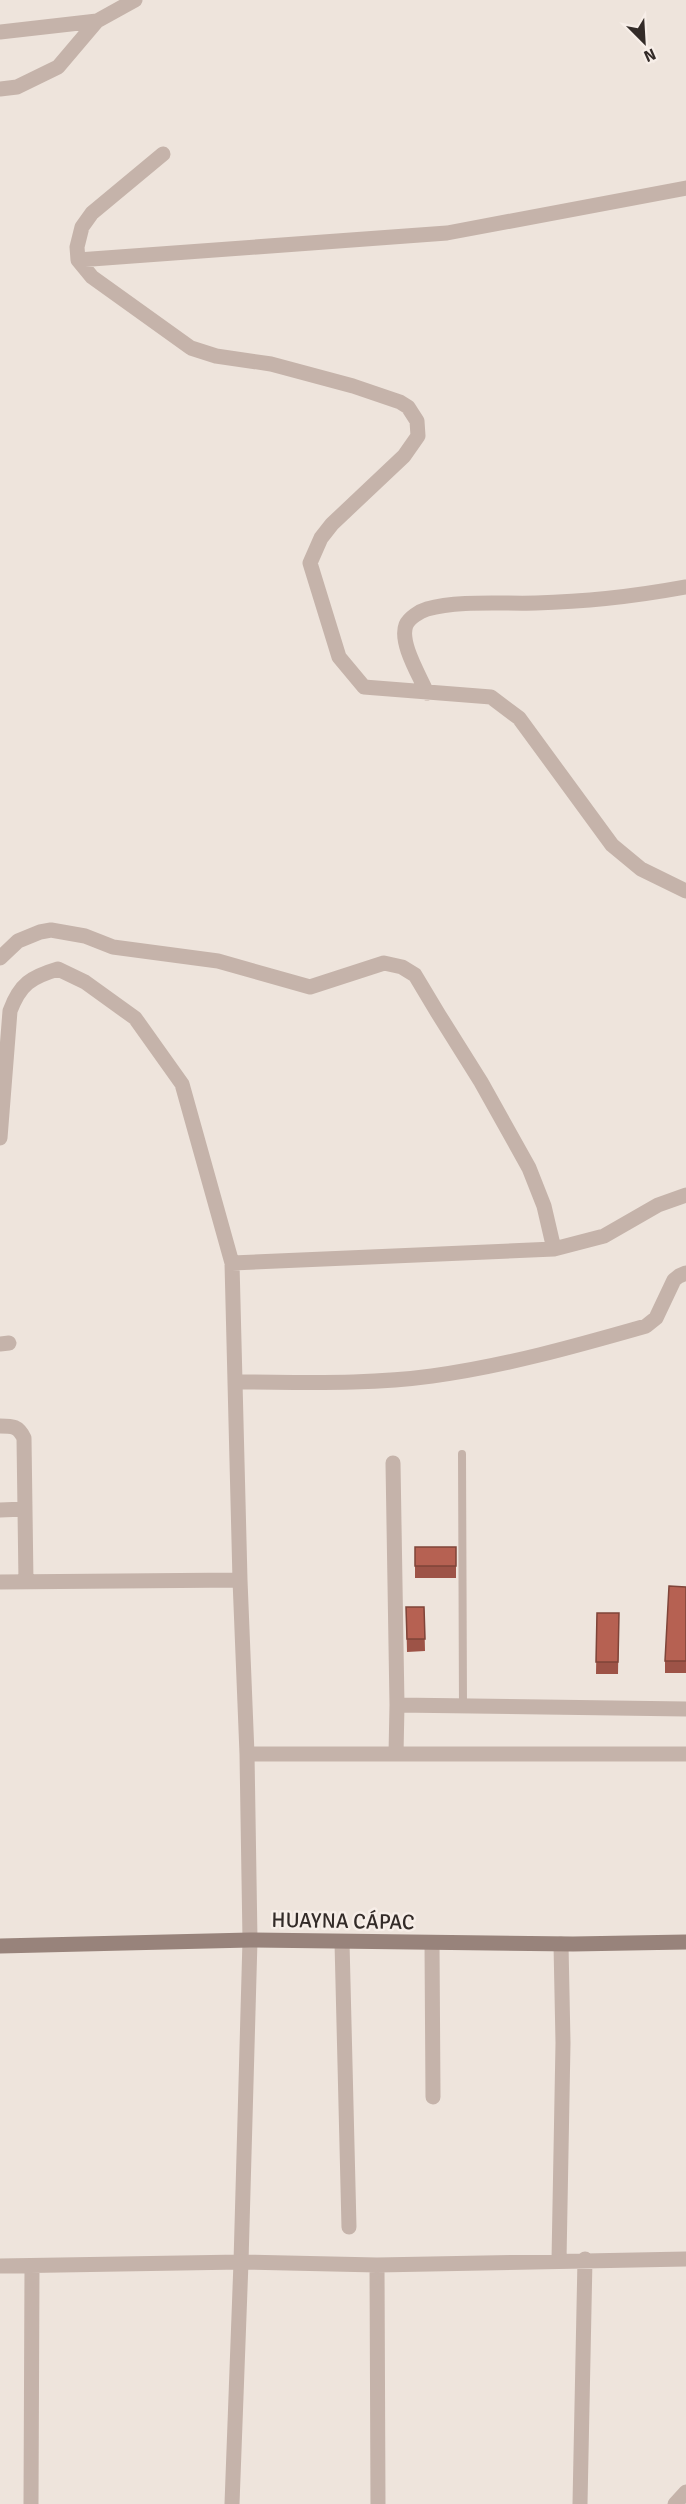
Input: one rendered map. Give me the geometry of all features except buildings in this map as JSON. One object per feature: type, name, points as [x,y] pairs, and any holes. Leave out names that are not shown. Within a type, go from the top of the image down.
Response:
[{"type":"street","points":[[0,89],[17,87],[58,68],[97,21],[135,0]]},
{"type":"street","points":[[0,32],[97,21]]},
{"type":"street","points":[[163,154],[87,220],[79,235],[78,260],[92,277],[191,348],[216,356],[271,364],[312,374],[400,402],[413,413],[418,436],[389,471],[332,524],[321,538],[310,562],[339,657],[364,687],[491,698],[519,718],[612,845],[641,869],[686,891]]},
{"type":"street","points":[[78,260],[447,233],[686,188]]},
{"type":"street","points":[[428,693],[404,637],[406,623],[427,609],[457,605],[546,603],[639,595],[686,587]]},
{"type":"street","points":[[0,958],[18,941],[51,930],[85,936],[113,947],[218,961],[310,987],[384,963],[409,970],[415,975],[481,1082],[529,1168],[544,1206],[554,1249]]},
{"type":"street","points":[[0,1138],[4,1041],[10,1011],[16,995],[28,981],[58,969],[86,982],[135,1018],[182,1084],[232,1263],[240,1580],[248,1754],[250,1940],[232,2504]]},
{"type":"street","points":[[232,1263],[554,1249],[604,1236],[658,1205],[686,1195]]},
{"type":"street","points":[[235,1382],[350,1381],[430,1376],[506,1363],[646,1326],[656,1318],[674,1280],[686,1273]]},
{"type":"street","points":[[0,1426],[13,1426],[20,1429],[24,1438],[26,1582]]},
{"type":"street","points":[[393,1463],[396,1754]]},
{"type":"street","points":[[0,1510],[25,1509]]},
{"type":"street","points":[[0,1582],[240,1580]]},
{"type":"street","points":[[397,1705],[686,1708]]},
{"type":"street","points":[[248,1754],[686,1754]]},
{"type":"street","name":"HUAYNA CÁPAC","points":[[0,1946],[250,1940],[561,1944],[686,1942]]},
{"type":"street","points":[[342,1942],[349,2227]]},
{"type":"street","points":[[432,1943],[433,2097]]},
{"type":"street","points":[[559,2260],[564,2043],[561,1944]]},
{"type":"street","points":[[580,2504],[585,2259]]},
{"type":"street","points":[[0,2266],[241,2262],[377,2265],[585,2259],[686,2259]]},
{"type":"street","points":[[377,2265],[378,2504]]},
{"type":"street","points":[[31,2504],[32,2267]]},
{"type":"street","points":[[675,2504],[686,2492]]},
{"type":"lane","points":[[462,1454],[463,1706]]}]
